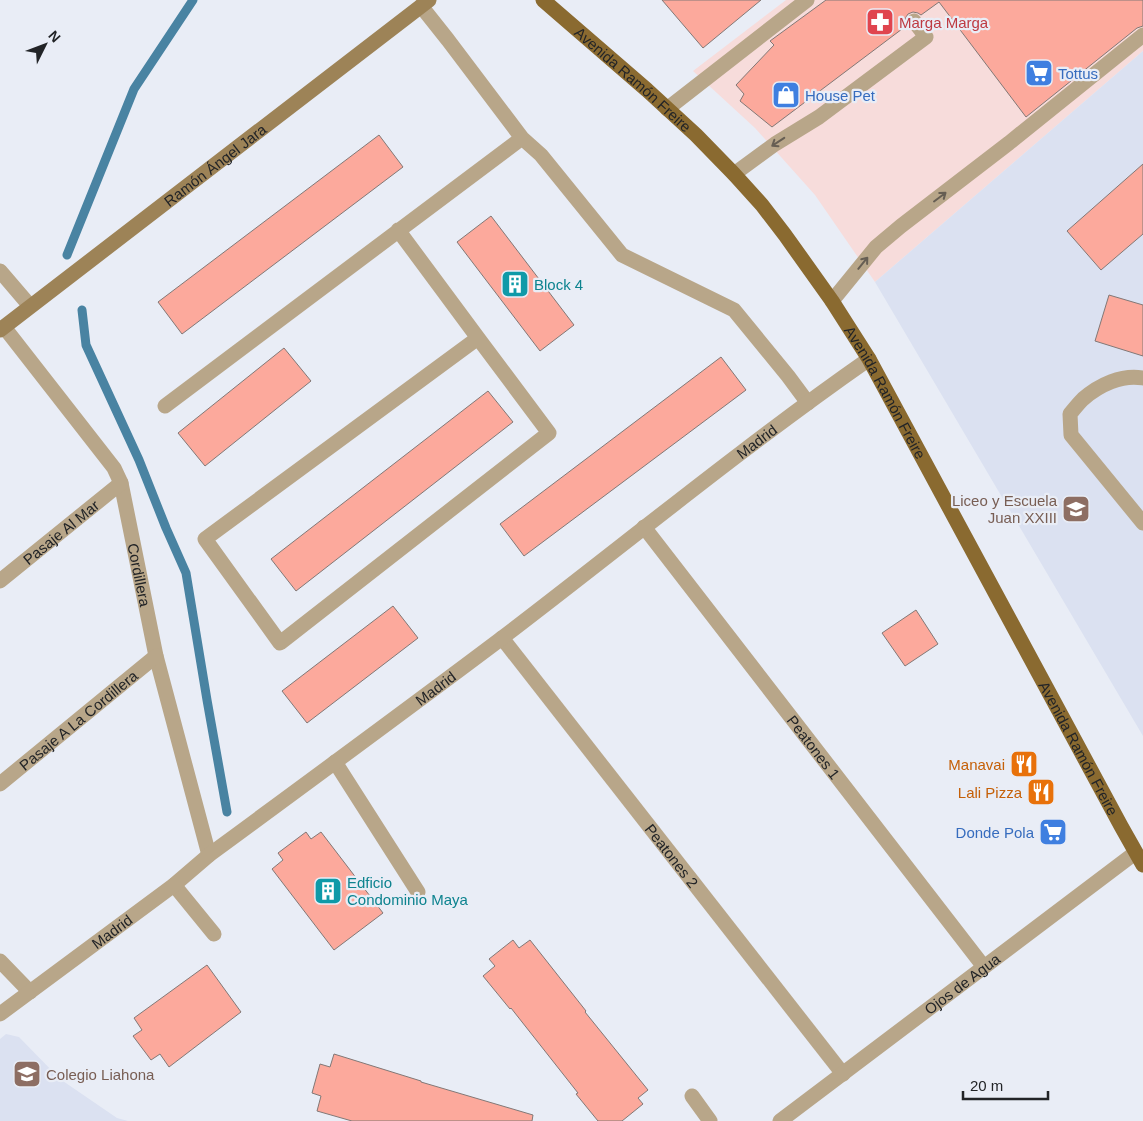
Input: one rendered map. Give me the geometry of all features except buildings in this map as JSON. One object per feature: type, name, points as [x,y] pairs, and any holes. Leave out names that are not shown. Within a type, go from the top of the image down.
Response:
[{"type":"main road","name":"Avenida Ramón Freire","points":[[543,0],[647,90],[734,174],[762,206],[832,301],[869,359],[1140,855]]},
{"type":"main road","name":"Ramón Ángel Jara","points":[[2,328],[425,3]]},
{"type":"street","points":[[667,109],[807,0]]},
{"type":"street","points":[[425,3],[448,40],[522,138],[541,155],[622,255],[734,310],[808,402]]},
{"type":"street","points":[[734,174],[775,144],[819,117],[926,36],[914,21]]},
{"type":"street","points":[[832,301],[876,247],[1143,35]]},
{"type":"street","points":[[165,406],[522,138]]},
{"type":"street","points":[[398,230],[549,433],[280,643],[205,538],[478,338]]},
{"type":"street","points":[[0,271],[30,306]]},
{"type":"street","name":"Cordillera","points":[[2,328],[114,468],[121,483],[156,656],[210,855]]},
{"type":"street","name":"Madrid","points":[[0,1014],[502,638],[808,402],[869,359]]},
{"type":"street","points":[[1143,378],[1133,376],[1106,383],[1084,399],[1070,414],[1071,435],[1143,523]]},
{"type":"street","name":"Pasaje Al Mar","points":[[0,581],[121,483]]},
{"type":"street","name":"Peatones 1","points":[[644,527],[984,966]]},
{"type":"street","name":"Peatones 2","points":[[502,638],[843,1074]]},
{"type":"street","name":"Pasaje A La Cordillera","points":[[0,784],[156,656]]},
{"type":"street","points":[[335,762],[418,892]]},
{"type":"street","name":"Ojos de Agua","points":[[780,1121],[984,966],[1140,855]]},
{"type":"street","points":[[174,885],[214,934]]},
{"type":"street","points":[[0,961],[30,992]]},
{"type":"street","points":[[692,1096],[710,1121]]},
{"type":"shaded area","points":[[786,0],[1143,0],[1143,51],[875,282],[815,195],[755,128],[693,71]]},
{"type":"shaded area","name":"Liceo y Escuela Juan XXIII","points":[[1143,51],[1143,736],[875,282]]},
{"type":"shaded area","name":"Colegio Liahona","points":[[6,1034],[19,1037],[60,1079],[117,1118],[128,1121],[0,1121],[0,1039]]},
{"type":"waterway","points":[[67,255],[134,89],[193,0]]},
{"type":"waterway","points":[[82,310],[86,345],[139,460],[186,573],[227,812]]},
{"type":"place","name":"Marga Marga","points":[[880,22]]},
{"type":"place","name":"Tottus","points":[[1039,73]]},
{"type":"place","name":"House Pet","points":[[786,95]]},
{"type":"place","name":"Block 4","points":[[515,284]]},
{"type":"place","name":"Liceo y Escuela Juan XXIII","points":[[1076,509]]},
{"type":"place","name":"Manavai","points":[[1024,764]]},
{"type":"place","name":"Lali Pizza","points":[[1041,792]]},
{"type":"place","name":"Donde Pola","points":[[1053,832]]},
{"type":"place","name":"Edficio Condominio Maya","points":[[328,891]]},
{"type":"place","name":"Colegio Liahona","points":[[27,1074]]}]
